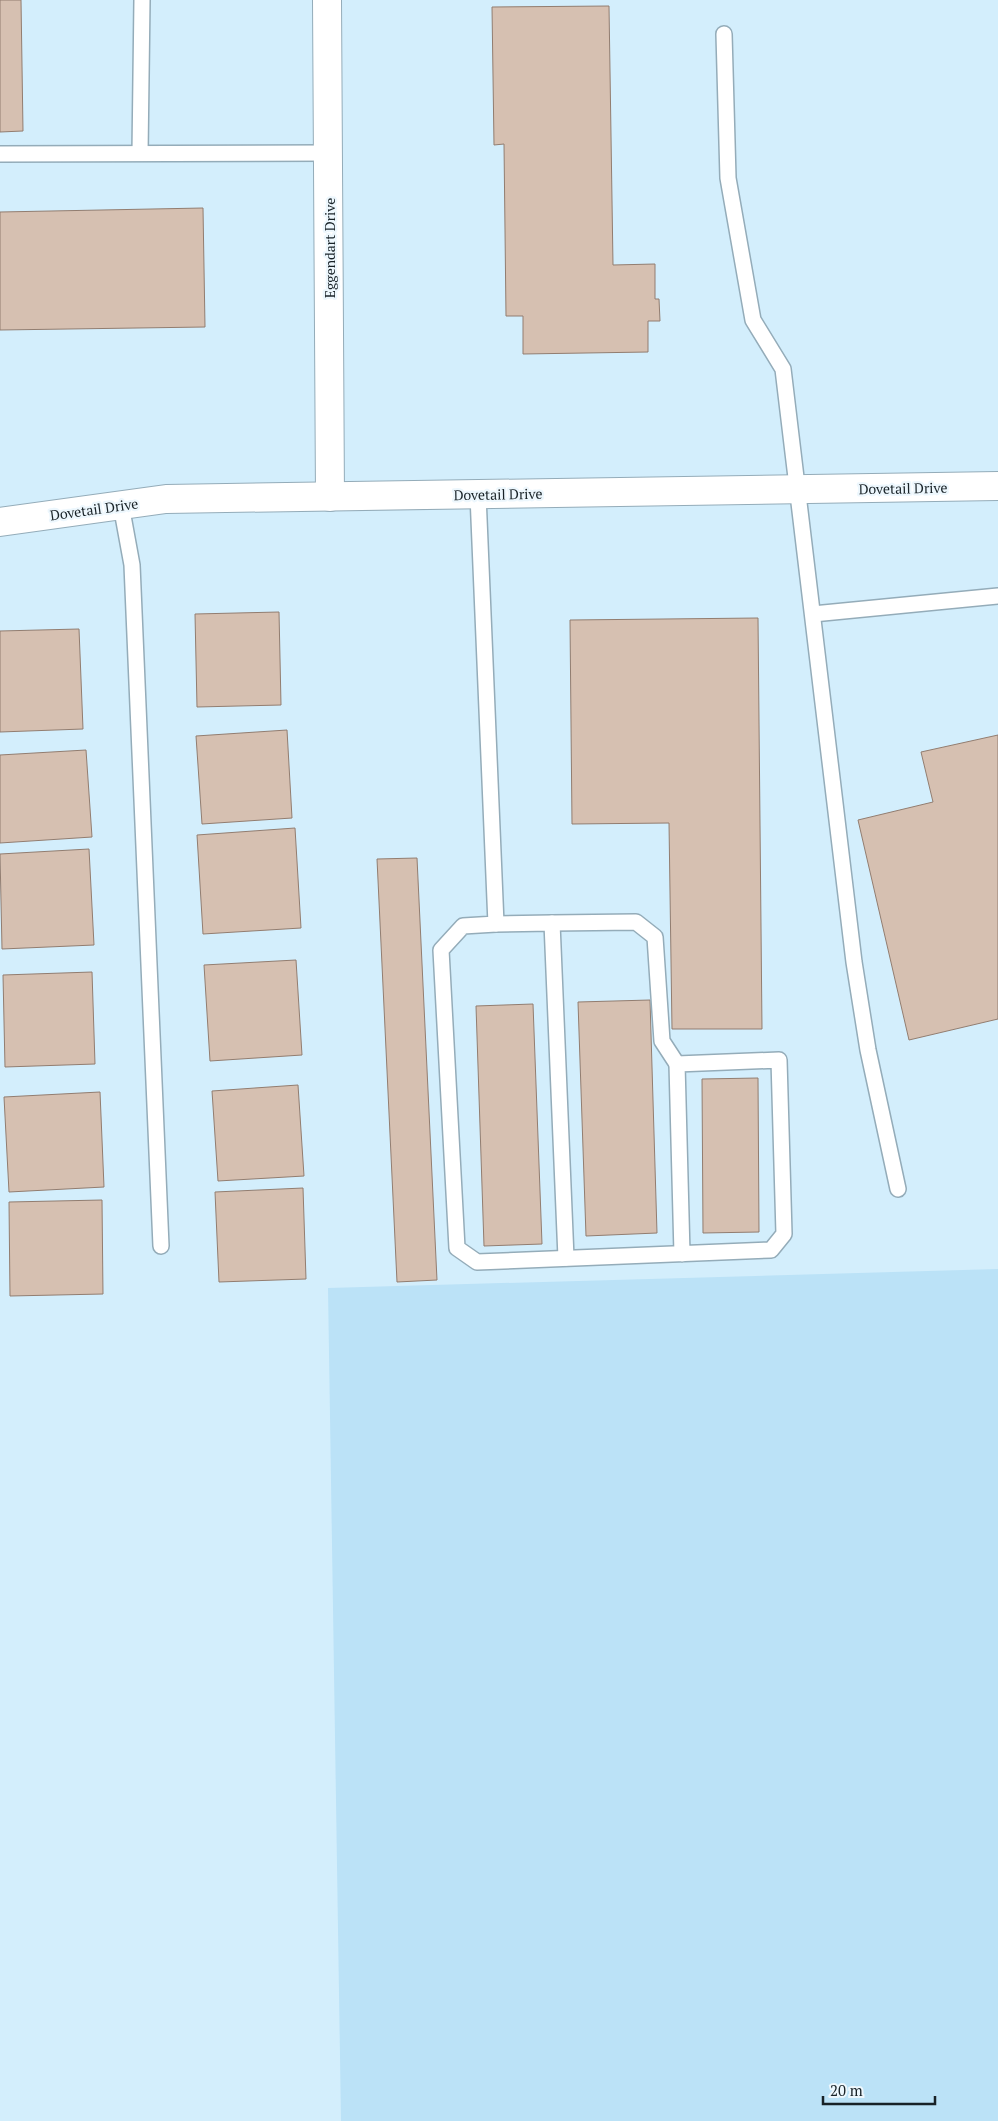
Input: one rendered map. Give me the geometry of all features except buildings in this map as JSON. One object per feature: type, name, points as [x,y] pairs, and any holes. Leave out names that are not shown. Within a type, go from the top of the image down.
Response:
[{"type":"street","name":"Eggendart Drive","points":[[327,0],[330,497]]},
{"type":"street","name":"Dovetail Drive","points":[[0,522],[166,499],[998,486]]},
{"type":"lane","points":[[140,154],[142,0]]},
{"type":"lane","points":[[724,34],[728,178],[753,320],[783,369],[814,614],[854,962],[868,1050],[898,1189]]},
{"type":"lane","points":[[0,154],[328,153]]},
{"type":"lane","points":[[478,495],[496,924]]},
{"type":"lane","points":[[121,505],[132,565],[160,1246]]},
{"type":"lane","points":[[814,614],[998,596]]},
{"type":"lane","points":[[677,1064],[779,1060],[784,1234],[770,1250],[682,1254],[476,1262],[457,1248],[440,950],[463,926],[636,922],[655,936],[662,1042],[677,1064],[682,1254]]},
{"type":"lane","points":[[552,923],[566,1258]]},
{"type":"shaded area","points":[[0,0],[998,0],[998,2121],[0,2121]]},
{"type":"shaded area","points":[[998,1269],[998,2121],[341,2121],[328,1288]]}]
